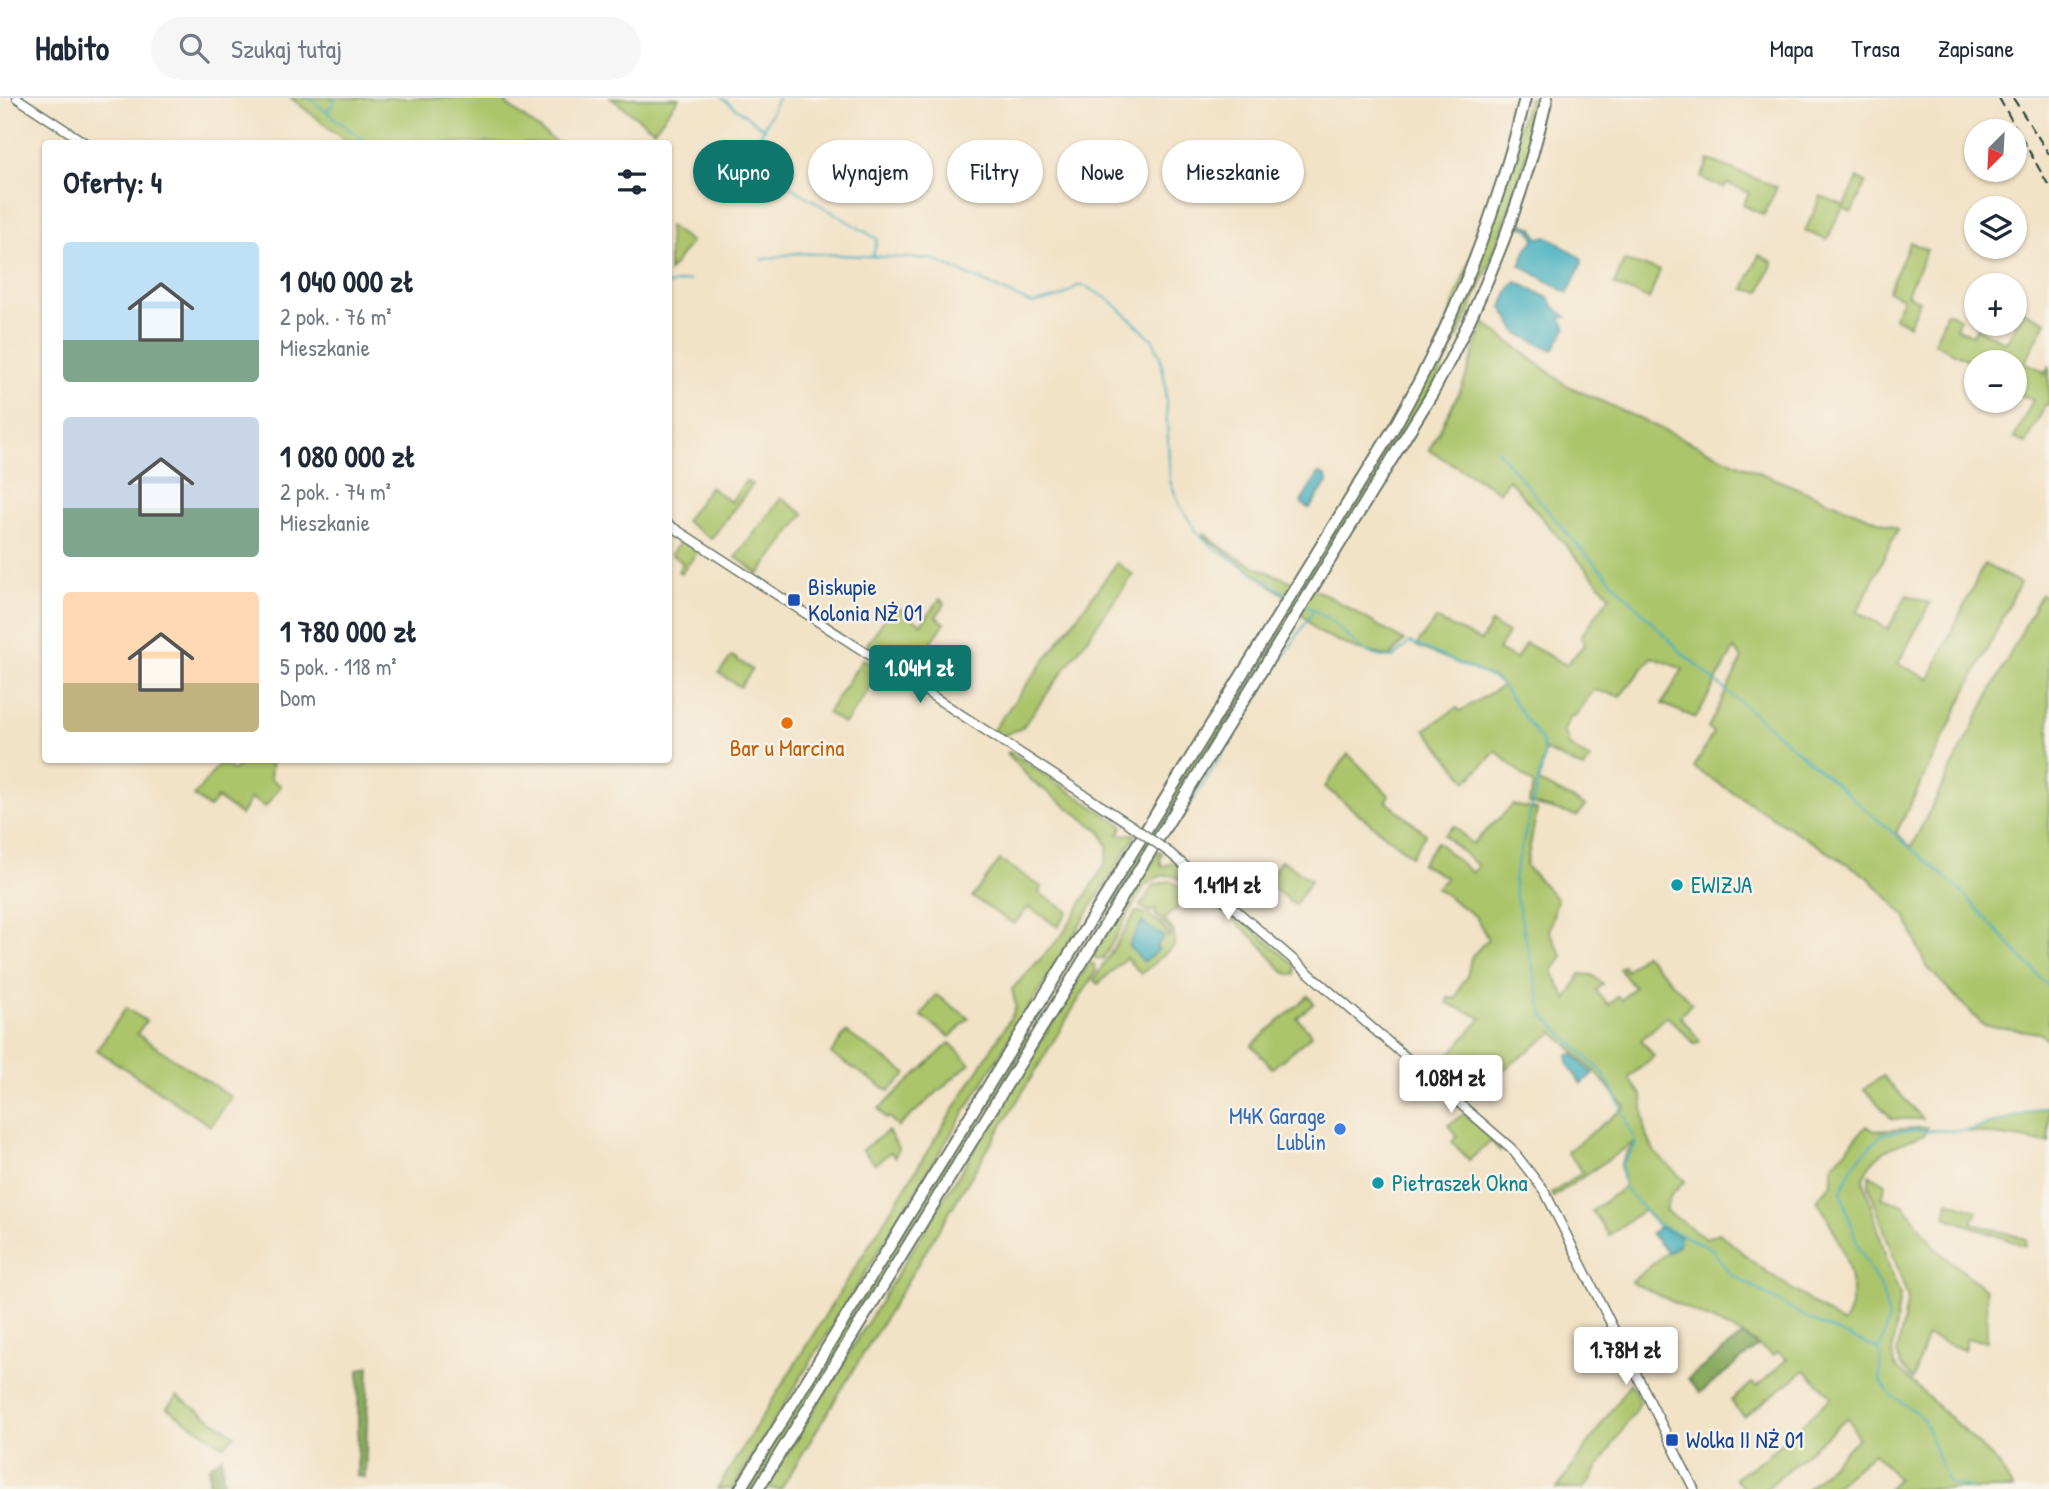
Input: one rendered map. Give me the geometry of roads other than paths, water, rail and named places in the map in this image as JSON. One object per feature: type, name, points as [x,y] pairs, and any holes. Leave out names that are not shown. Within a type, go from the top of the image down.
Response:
[{"type":"highway","points":[[740,1489],[1399,418],[1444,332],[1491,216],[1525,98]]},
{"type":"highway","points":[[758,1489],[1413,427],[1469,322],[1513,215],[1547,98]]},
{"type":"street","points":[[17,98],[81,140]]},
{"type":"street","points":[[672,527],[1170,853],[1458,1101],[1531,1170],[1549,1198],[1694,1489]]},
{"type":"water","points":[[1522,223],[1533,228],[1538,238],[1547,236],[1581,258],[1582,263],[1568,293],[1520,265],[1527,248],[1535,239],[1530,229],[1521,227]]},
{"type":"water","points":[[1517,282],[1550,299],[1553,306],[1567,317],[1560,317],[1566,328],[1553,350],[1518,334],[1502,307],[1510,288]]},
{"type":"water","points":[[1319,473],[1326,477],[1327,482],[1310,508],[1306,507],[1301,502]]},
{"type":"water","points":[[1142,922],[1164,937],[1156,947],[1159,950],[1144,962],[1128,946]]},
{"type":"water","points":[[1573,1054],[1593,1074],[1581,1084],[1568,1064],[1568,1055]]},
{"type":"water","points":[[1660,1227],[1680,1237],[1680,1243],[1668,1253],[1651,1233]]},
{"type":"waterway","points":[[309,98],[363,140]]},
{"type":"waterway","points":[[327,112],[336,98]]},
{"type":"waterway","points":[[722,98],[763,128]]},
{"type":"waterway","points":[[778,98],[760,136],[761,169],[877,239],[873,256]]},
{"type":"waterway","points":[[761,260],[796,253],[932,259],[1032,304],[1063,296],[1077,286],[1085,286],[1110,300],[1153,340],[1160,356],[1165,382],[1170,481],[1179,504],[1197,532],[1215,549],[1287,594]]},
{"type":"waterway","points":[[672,284],[690,280]]},
{"type":"waterway","points":[[1497,450],[1576,544],[1680,651],[1959,889],[2049,987]]},
{"type":"waterway","points":[[1306,606],[1331,621],[1358,646],[1373,655],[1393,658],[1410,642],[1490,677],[1500,683],[1542,742],[1544,758],[1514,879],[1515,892],[1544,1016],[1602,1072],[1617,1098],[1633,1137]]},
{"type":"waterway","points":[[1190,805],[1313,611]]},
{"type":"waterway","points":[[1880,1349],[1889,1318],[1882,1291],[1858,1246],[1841,1192],[1852,1166],[1882,1134],[1911,1130],[1967,1131],[2049,1106]]},
{"type":"waterway","points":[[1634,1139],[1636,1146],[1621,1164],[1624,1187],[1657,1224],[1712,1249],[1729,1273],[1812,1321],[1880,1350],[1880,1379],[1889,1393],[1923,1418],[1948,1483],[1970,1489]]},
{"type":"railway","points":[[1999,98],[2049,186]]},
{"type":"railway","points":[[2013,98],[2049,154]]},
{"type":"place","name":"Biskupie Kolonia NŻ 01","points":[[794,600]]},
{"type":"place","name":"Bar u Marcina","points":[[787,723]]},
{"type":"place","name":"EWIZJA","points":[[1677,885]]},
{"type":"place","name":"M4K Garage Lublin","points":[[1340,1129]]},
{"type":"place","name":"Pietraszek Okna","points":[[1378,1183]]},
{"type":"place","name":"Wolka II NŻ 01","points":[[1672,1440]]}]
